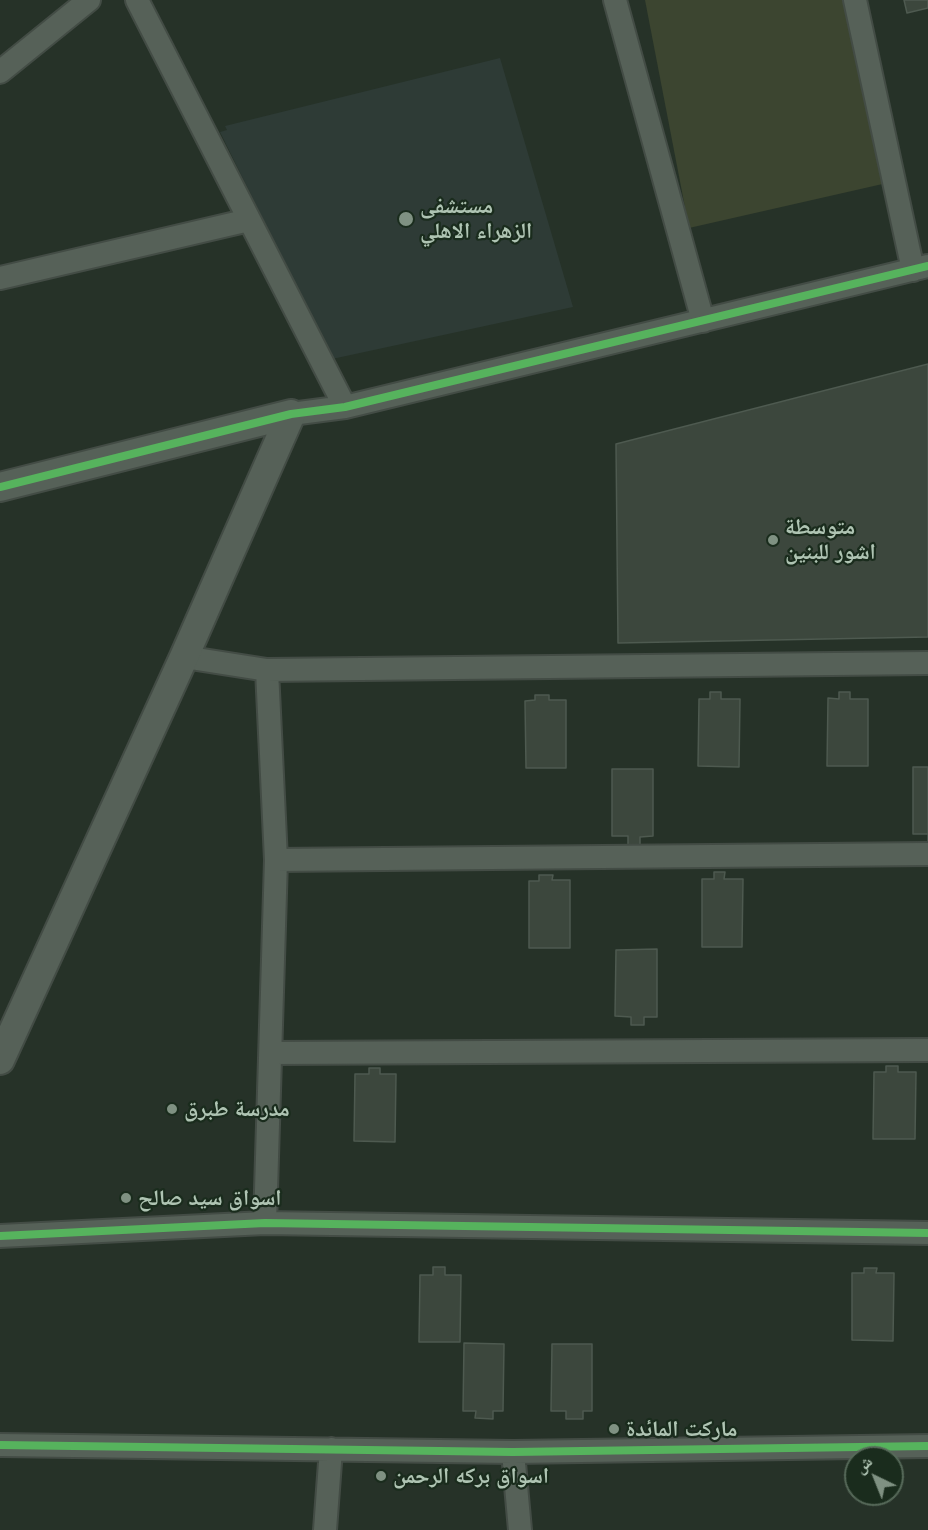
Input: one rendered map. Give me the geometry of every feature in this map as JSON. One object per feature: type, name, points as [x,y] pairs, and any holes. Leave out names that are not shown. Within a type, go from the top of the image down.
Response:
[{"type":"street","points":[[0,72],[89,0]]},
{"type":"street","points":[[137,0],[345,407]]},
{"type":"street","points":[[615,0],[703,321]]},
{"type":"street","points":[[0,487],[291,414],[345,407],[920,268],[855,0]]},
{"type":"street","points":[[0,278],[249,220]]},
{"type":"street","points":[[0,1060],[184,657],[291,414]]},
{"type":"street","points":[[184,657],[267,670],[928,663]]},
{"type":"street","points":[[265,1223],[276,861],[267,670]]},
{"type":"street","points":[[276,861],[928,854]]},
{"type":"street","points":[[271,1053],[928,1050]]},
{"type":"street","points":[[0,1236],[265,1223],[928,1233]]},
{"type":"street","points":[[0,1445],[513,1452],[928,1446]]},
{"type":"street","points":[[325,1530],[331,1449]]},
{"type":"street","points":[[513,1452],[520,1530]]},
{"type":"shaded area","name":"مستشفى الزهراء الاهلي","points":[[500,58],[573,307],[332,359],[220,132],[227,130],[225,126]]},
{"type":"green space","points":[[645,0],[843,0],[887,183],[689,228]]},
{"type":"building","points":[[904,0],[928,0],[928,8],[907,13]]},
{"type":"building","name":"متوسطة اشور للبنين","points":[[928,364],[928,637],[618,643],[616,444]]},
{"type":"building","points":[[710,692],[721,692],[721,699],[740,699],[739,767],[698,766],[699,699],[710,699]]},
{"type":"building","points":[[839,692],[850,692],[850,699],[868,699],[868,766],[827,766],[828,698],[839,699]]},
{"type":"building","points":[[535,695],[549,695],[549,700],[566,700],[566,768],[526,768],[525,701],[535,700]]},
{"type":"building","points":[[913,767],[928,767],[928,834],[913,834]]},
{"type":"building","points":[[612,769],[653,769],[653,836],[640,837],[640,845],[628,845],[628,836],[612,836]]},
{"type":"building","points":[[714,872],[725,872],[724,879],[743,879],[742,947],[702,947],[702,879],[714,879]]},
{"type":"building","points":[[539,875],[553,875],[552,880],[570,880],[570,948],[529,948],[529,881],[539,881]]},
{"type":"building","points":[[657,949],[657,1017],[644,1017],[644,1025],[631,1025],[631,1017],[615,1016],[616,950]]},
{"type":"building","points":[[886,1066],[898,1066],[898,1072],[916,1072],[915,1139],[873,1139],[874,1072],[886,1072]]},
{"type":"building","points":[[369,1068],[380,1068],[380,1074],[396,1074],[395,1142],[354,1141],[355,1074],[369,1074]]},
{"type":"building","points":[[433,1267],[445,1267],[445,1275],[461,1275],[460,1342],[419,1342],[420,1275],[433,1275]]},
{"type":"building","points":[[864,1268],[877,1268],[876,1273],[894,1273],[893,1341],[852,1340],[852,1273],[864,1273]]},
{"type":"building","points":[[464,1343],[504,1344],[503,1411],[493,1411],[493,1419],[475,1418],[476,1411],[463,1411]]},
{"type":"building","points":[[552,1344],[592,1344],[592,1411],[583,1411],[583,1419],[566,1419],[566,1411],[551,1411]]},
{"type":"cycle path","points":[[0,487],[291,414],[345,407],[928,266]]},
{"type":"cycle path","points":[[0,1236],[265,1223],[928,1233]]},
{"type":"cycle path","points":[[0,1445],[513,1452],[928,1446]]},
{"type":"place","name":"مستشفى الزهراء الاهلي","points":[[406,219]]},
{"type":"place","name":"متوسطة اشور للبنين","points":[[773,540]]},
{"type":"place","name":"مدرسة طبرق","points":[[172,1109]]},
{"type":"place","name":"اسواق سيد صالح","points":[[126,1198]]},
{"type":"place","name":"ماركت المائدة","points":[[614,1429]]},
{"type":"place","name":"اسواق بركه الرحمن","points":[[381,1476]]}]
